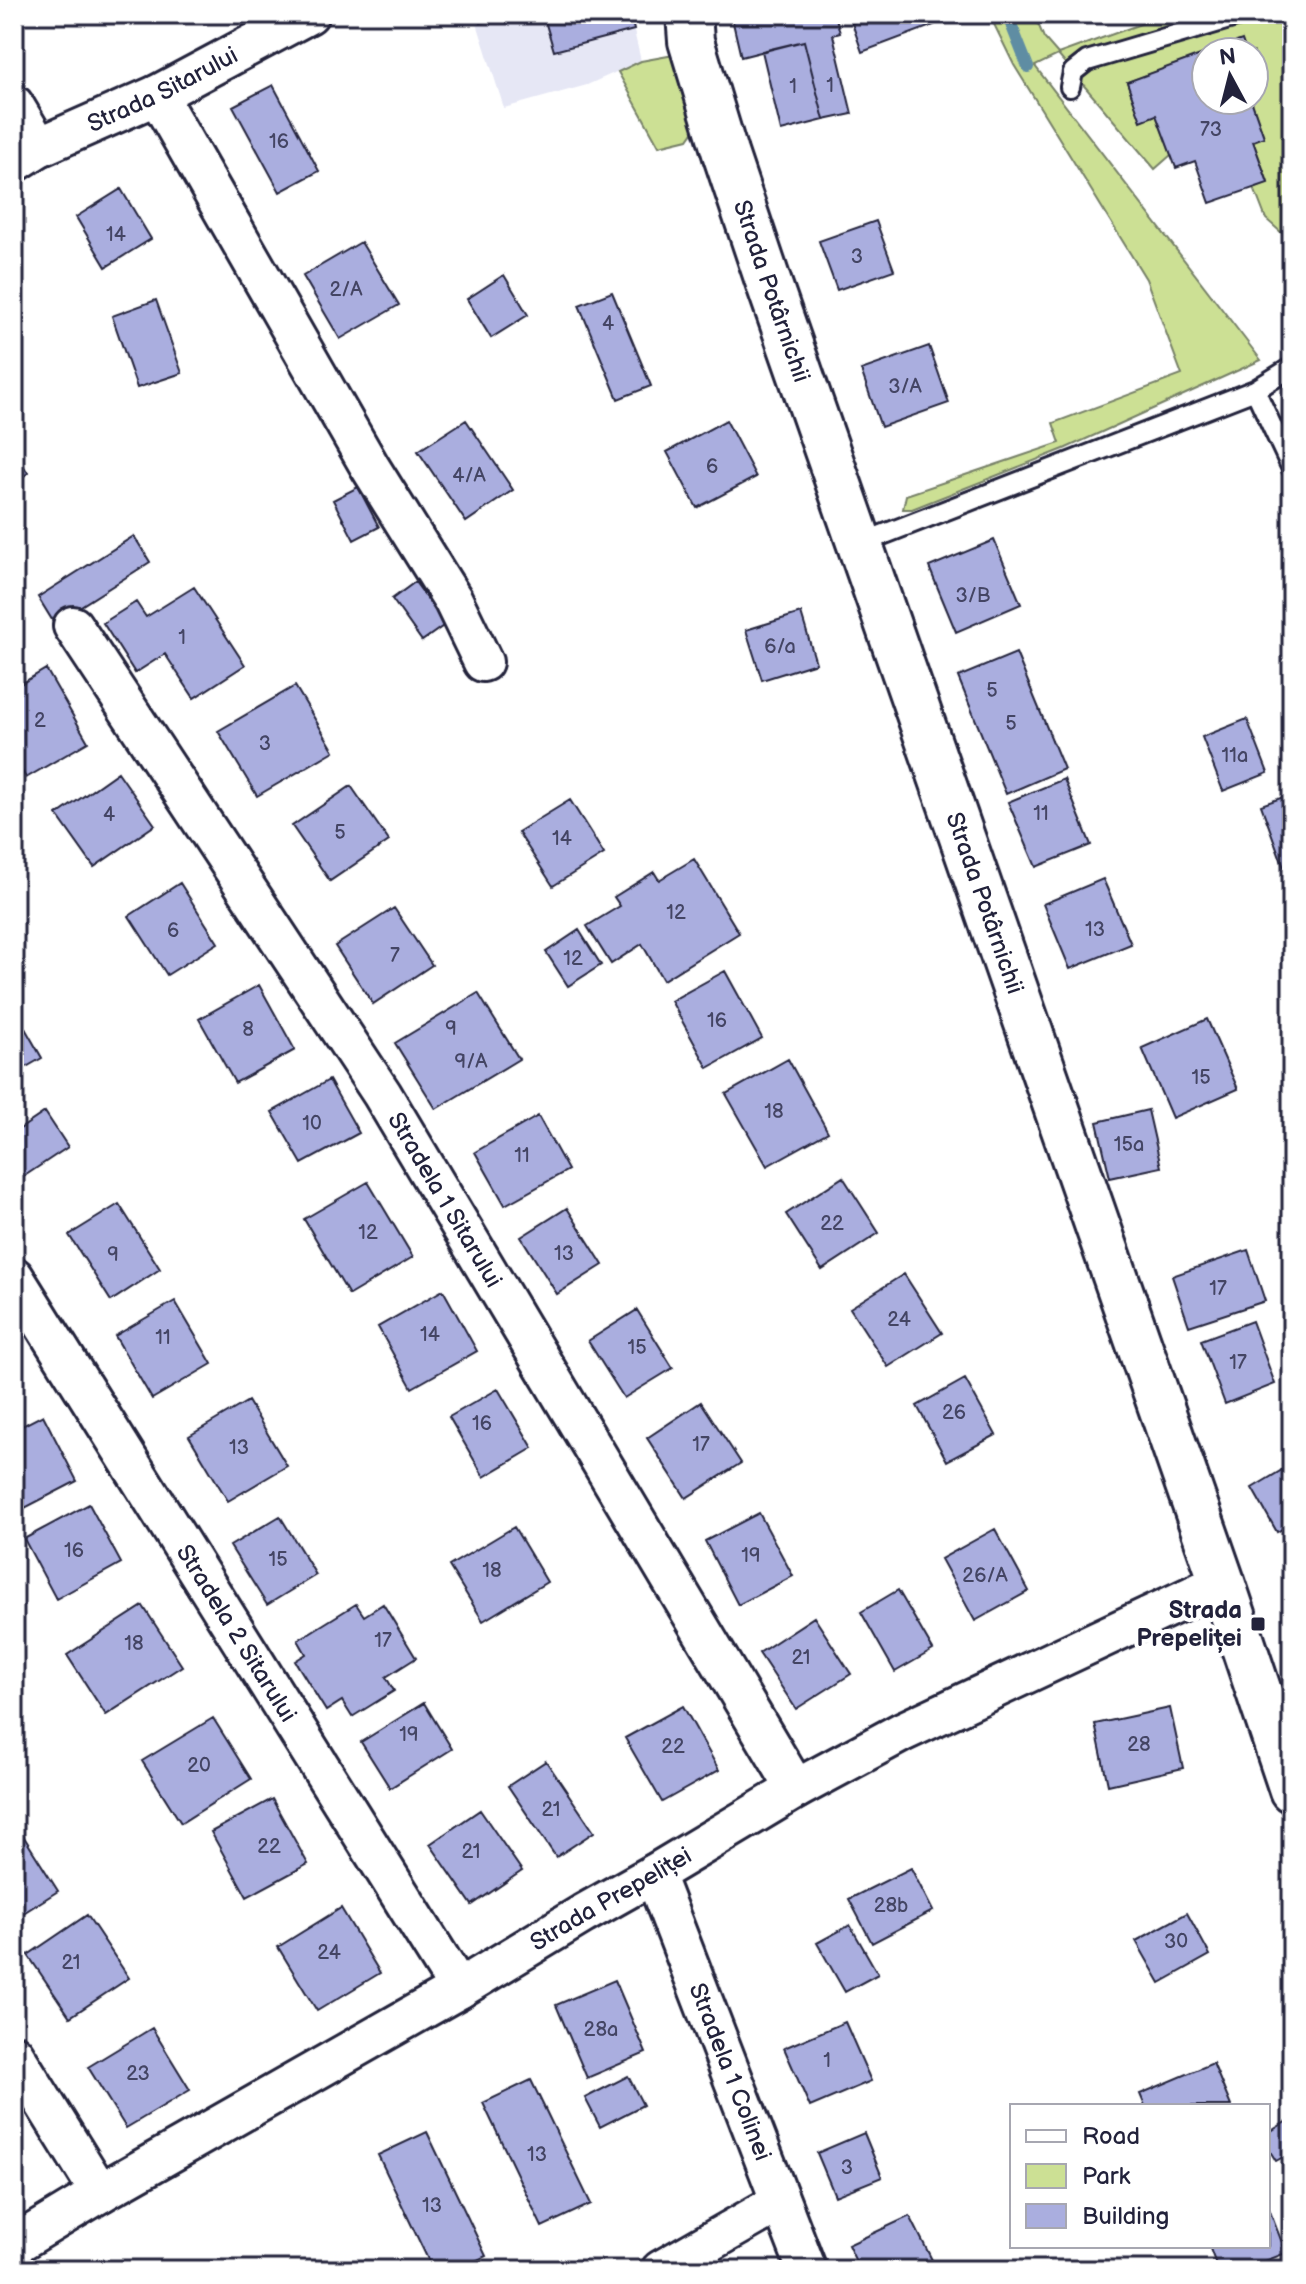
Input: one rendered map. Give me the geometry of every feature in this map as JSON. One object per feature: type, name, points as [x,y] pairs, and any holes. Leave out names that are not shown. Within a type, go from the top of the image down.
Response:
[{"type":"street","name":"Strada Sitarului","points":[[27,155],[157,95],[309,14]]},
{"type":"street","name":"Strada Potârnichii","points":[[689,14],[691,41],[725,153],[1292,1790]]},
{"type":"street","points":[[157,95],[370,467],[453,600],[483,662]]},
{"type":"street","points":[[14,105],[27,155]]},
{"type":"street","name":"Stradela 1 Sitarului","points":[[73,626],[382,1094],[796,1789]]},
{"type":"street","name":"Stradela 2 Sitarului","points":[[14,1277],[459,1989]]},
{"type":"street","name":"Strada Prepeliței","points":[[14,2245],[459,1989],[796,1789],[902,1732],[1222,1582]]},
{"type":"street","name":"Stradela 1 Colinei","points":[[654,1874],[807,2270]]},
{"type":"street","points":[[14,2054],[100,2193]]},
{"type":"street","points":[[661,2270],[780,2202]]},
{"type":"lane","points":[[1070,87],[1073,72],[1087,61],[1246,14]]},
{"type":"lane","points":[[859,544],[1255,390],[1292,367]]},
{"type":"lane","points":[[1255,390],[1292,469]]},
{"type":"shaded area","points":[[474,14],[630,14],[641,61],[587,85],[504,108]]},
{"type":"green space","points":[[989,14],[1034,14],[1044,38],[1058,54],[1168,14],[1292,14],[1292,242],[1266,219],[1254,188],[1268,182],[1253,141],[1264,137],[1257,116],[1270,116],[1270,36],[1190,36],[1190,60],[1127,82],[1141,120],[1156,115],[1171,155],[1155,169],[1058,55],[1035,66],[1261,360],[1064,449],[912,509],[903,509],[906,495],[1060,443],[1053,423],[1182,375],[1146,279],[1014,65]]},
{"type":"green space","points":[[674,55],[695,129],[688,139],[659,146],[618,72],[641,61]]},
{"type":"building","points":[[14,14],[35,14],[14,24]]},
{"type":"building","points":[[478,14],[508,14],[481,23]]},
{"type":"building","points":[[543,14],[630,14],[634,30],[554,51]]},
{"type":"building","points":[[731,14],[835,14],[840,33],[833,35],[852,114],[824,120],[804,41],[741,57]]},
{"type":"building","points":[[864,14],[930,14],[934,25],[862,52],[852,23],[866,18]]},
{"type":"building","points":[[804,41],[824,120],[781,131],[762,51]]},
{"type":"building","points":[[1190,59],[1190,116],[1257,116],[1264,137],[1253,141],[1268,183],[1210,203],[1195,161],[1176,168],[1156,115],[1141,121],[1127,82]]},
{"type":"building","points":[[273,85],[319,171],[280,192],[233,106]]},
{"type":"building","points":[[121,189],[151,239],[106,267],[76,217]]},
{"type":"building","points":[[876,221],[894,270],[837,290],[819,241]]},
{"type":"building","points":[[361,242],[399,305],[340,339],[303,276]]},
{"type":"building","points":[[504,275],[528,315],[491,338],[467,299]]},
{"type":"building","points":[[612,292],[651,386],[618,399],[579,305]]},
{"type":"building","points":[[156,300],[182,373],[137,388],[112,316]]},
{"type":"building","points":[[929,346],[949,403],[881,427],[861,370]]},
{"type":"building","points":[[466,420],[513,490],[466,522],[418,451]]},
{"type":"building","points":[[726,420],[756,477],[697,508],[667,452]]},
{"type":"building","points":[[14,451],[28,473],[14,483]]},
{"type":"building","points":[[358,487],[379,527],[354,540],[333,500]]},
{"type":"building","points":[[134,536],[150,562],[54,623],[38,597]]},
{"type":"building","points":[[994,540],[1021,604],[956,632],[929,567]]},
{"type":"building","points":[[415,582],[446,624],[422,641],[392,599]]},
{"type":"building","points":[[194,587],[245,665],[194,698],[165,654],[135,673],[103,623],[136,602],[146,617]]},
{"type":"building","points":[[801,613],[816,663],[762,680],[746,630]]},
{"type":"building","points":[[1016,653],[1064,769],[1006,794],[958,677]]},
{"type":"building","points":[[46,669],[88,742],[26,778],[14,757],[14,688]]},
{"type":"building","points":[[295,686],[334,751],[257,796],[218,731]]},
{"type":"building","points":[[1247,719],[1268,773],[1223,791],[1202,737]]},
{"type":"building","points":[[118,772],[155,825],[94,867],[57,815]]},
{"type":"building","points":[[1064,779],[1091,845],[1036,867],[1008,802]]},
{"type":"building","points":[[351,786],[389,841],[330,881],[292,826]]},
{"type":"building","points":[[1292,794],[1292,870],[1286,873],[1261,805]]},
{"type":"building","points":[[570,800],[604,854],[553,886],[518,832]]},
{"type":"building","points":[[694,859],[739,933],[663,980],[642,944],[611,964],[587,926],[620,906],[614,897],[654,872],[659,880]]},
{"type":"building","points":[[1103,879],[1131,944],[1070,969],[1043,904]]},
{"type":"building","points":[[180,883],[218,943],[167,975],[129,916]]},
{"type":"building","points":[[394,908],[432,965],[373,1004],[335,946]]},
{"type":"building","points":[[579,930],[601,965],[568,986],[546,952]]},
{"type":"building","points":[[725,971],[762,1038],[708,1068],[671,1001]]},
{"type":"building","points":[[259,985],[295,1050],[235,1083],[199,1019]]},
{"type":"building","points":[[478,993],[519,1059],[436,1109],[395,1043]]},
{"type":"building","points":[[14,1009],[42,1058],[14,1074]]},
{"type":"building","points":[[1207,1019],[1238,1089],[1172,1118],[1142,1048]]},
{"type":"building","points":[[788,1059],[828,1132],[767,1166],[726,1094]]},
{"type":"building","points":[[329,1080],[359,1133],[302,1164],[272,1112]]},
{"type":"building","points":[[1148,1110],[1161,1167],[1110,1178],[1097,1122]]},
{"type":"building","points":[[45,1112],[68,1147],[14,1183],[14,1133]]},
{"type":"building","points":[[538,1116],[568,1170],[505,1205],[475,1152]]},
{"type":"building","points":[[843,1177],[879,1233],[822,1270],[786,1214]]},
{"type":"building","points":[[368,1182],[413,1257],[349,1295],[304,1219]]},
{"type":"building","points":[[119,1204],[160,1269],[111,1301],[69,1235]]},
{"type":"building","points":[[567,1208],[603,1265],[557,1294],[521,1237]]},
{"type":"building","points":[[1248,1250],[1265,1301],[1189,1326],[1172,1276]]},
{"type":"building","points":[[904,1274],[942,1333],[888,1367],[850,1308]]},
{"type":"building","points":[[443,1290],[477,1351],[412,1388],[378,1327]]},
{"type":"building","points":[[175,1301],[212,1364],[152,1399],[115,1336]]},
{"type":"building","points":[[637,1310],[673,1368],[624,1398],[588,1341]]},
{"type":"building","points":[[1252,1321],[1275,1384],[1225,1404],[1201,1340]]},
{"type":"building","points":[[965,1379],[996,1435],[947,1461],[917,1406]]},
{"type":"building","points":[[498,1389],[533,1448],[484,1477],[449,1417]]},
{"type":"building","points":[[248,1401],[287,1466],[228,1501],[189,1436]]},
{"type":"building","points":[[701,1402],[741,1463],[686,1498],[647,1438]]},
{"type":"building","points":[[43,1415],[77,1481],[19,1511],[14,1502],[14,1430]]},
{"type":"building","points":[[1292,1464],[1292,1523],[1277,1532],[1252,1488]]},
{"type":"building","points":[[89,1504],[121,1563],[56,1599],[24,1539]]},
{"type":"building","points":[[759,1513],[793,1576],[738,1605],[705,1541]]},
{"type":"building","points":[[280,1516],[316,1575],[267,1605],[230,1546]]},
{"type":"building","points":[[514,1527],[547,1582],[483,1621],[449,1566]]},
{"type":"building","points":[[995,1529],[1029,1591],[975,1621],[941,1559]]},
{"type":"building","points":[[898,1590],[933,1650],[895,1672],[861,1612]]},
{"type":"building","points":[[356,1604],[364,1616],[383,1604],[416,1658],[386,1677],[394,1691],[352,1717],[342,1701],[326,1711],[295,1661],[306,1654],[298,1640]]},
{"type":"building","points":[[143,1606],[182,1666],[106,1715],[67,1655]]},
{"type":"building","points":[[814,1617],[851,1674],[796,1709],[759,1653]]},
{"type":"building","points":[[424,1703],[452,1749],[390,1788],[361,1742]]},
{"type":"building","points":[[683,1706],[719,1770],[662,1802],[625,1738]]},
{"type":"building","points":[[1170,1708],[1183,1768],[1108,1785],[1095,1724]]},
{"type":"building","points":[[213,1718],[251,1779],[181,1823],[142,1761]]},
{"type":"building","points":[[546,1761],[594,1832],[556,1857],[508,1786]]},
{"type":"building","points":[[272,1799],[308,1864],[247,1897],[211,1832]]},
{"type":"building","points":[[480,1810],[522,1871],[472,1905],[430,1844]]},
{"type":"building","points":[[17,1826],[58,1891],[14,1919],[14,1827]]},
{"type":"building","points":[[911,1868],[933,1911],[872,1943],[849,1899]]},
{"type":"building","points":[[341,1908],[380,1973],[317,2011],[278,1947]]},
{"type":"building","points":[[1187,1913],[1210,1955],[1160,1983],[1136,1941]]},
{"type":"building","points":[[87,1915],[129,1978],[70,2017],[28,1955]]},
{"type":"building","points":[[850,1925],[878,1974],[845,1992],[817,1943]]},
{"type":"building","points":[[615,1980],[646,2053],[587,2078],[556,2005]]},
{"type":"building","points":[[845,2022],[871,2081],[810,2107],[784,2048]]},
{"type":"building","points":[[152,2028],[190,2090],[126,2128],[88,2067]]},
{"type":"building","points":[[1213,2063],[1230,2104],[1144,2104],[1140,2094]]},
{"type":"building","points":[[628,2076],[643,2105],[600,2127],[585,2098]]},
{"type":"building","points":[[531,2080],[591,2204],[542,2227],[483,2103]]},
{"type":"building","points":[[1292,2118],[1292,2152],[1276,2161],[1270,2151],[1270,2132]]},
{"type":"building","points":[[427,2132],[486,2256],[456,2270],[433,2270],[378,2155]]},
{"type":"building","points":[[864,2133],[882,2177],[835,2196],[817,2153]]},
{"type":"building","points":[[1270,2211],[1286,2253],[1242,2270],[1218,2270],[1210,2248],[1270,2248]]},
{"type":"building","points":[[910,2216],[937,2270],[860,2270],[848,2245]]},
{"type":"waterway","points":[[1007,14],[1028,67]]},
{"type":"place","name":"Strada Prepeliței","points":[[1258,1624]]}]
